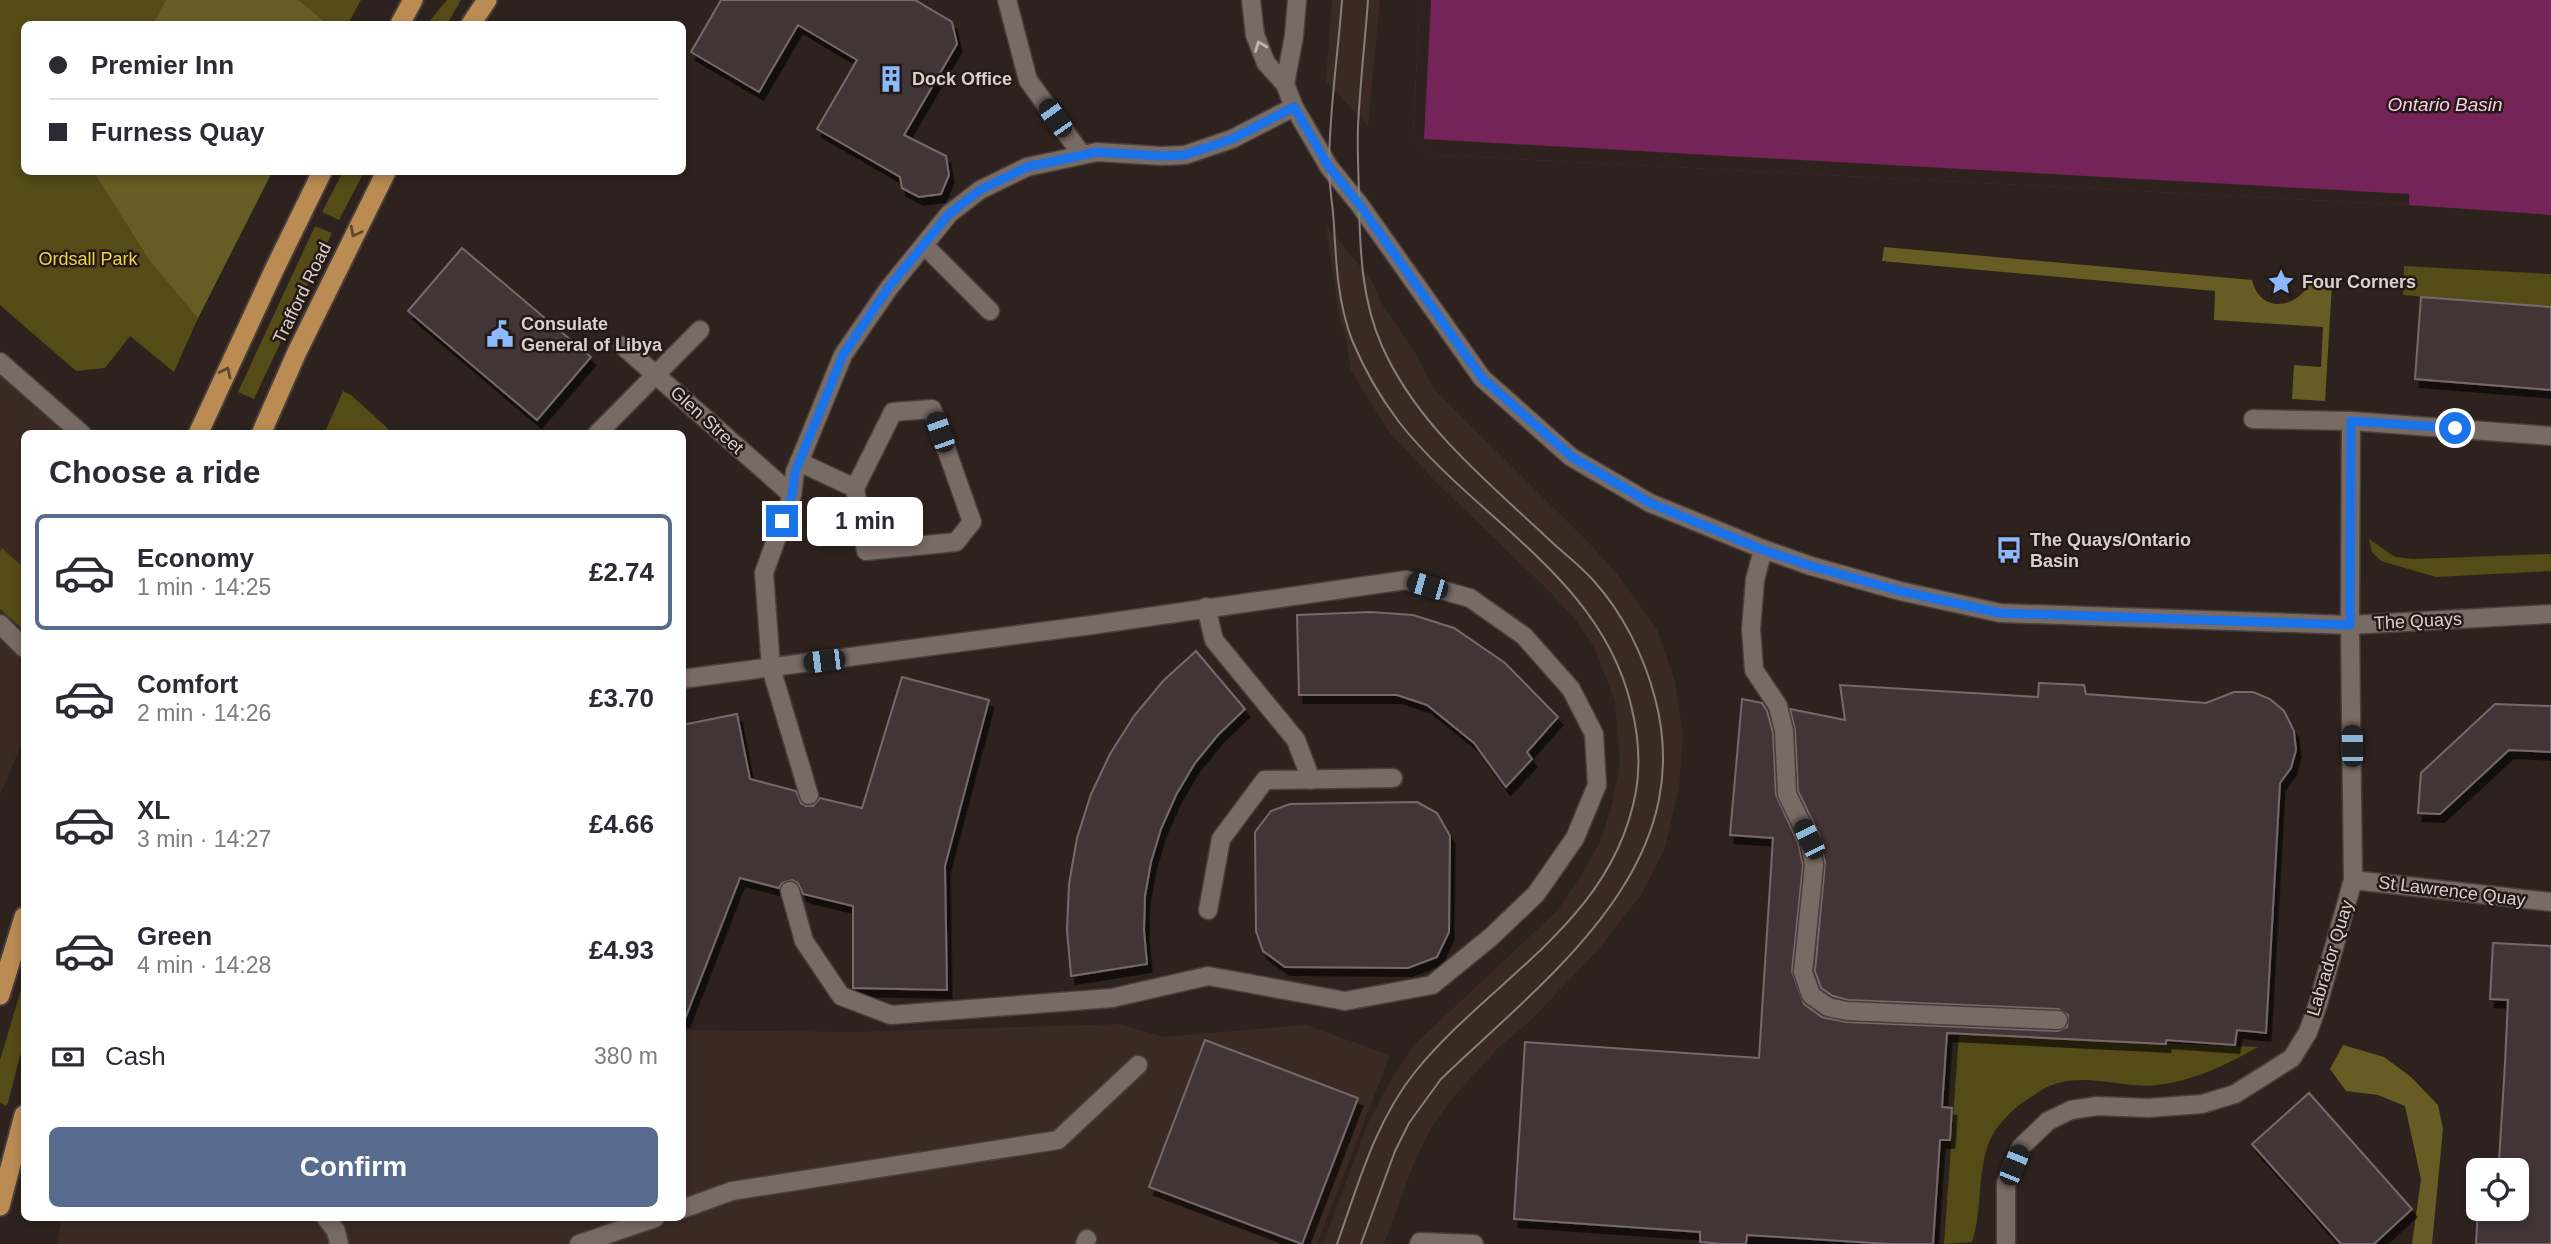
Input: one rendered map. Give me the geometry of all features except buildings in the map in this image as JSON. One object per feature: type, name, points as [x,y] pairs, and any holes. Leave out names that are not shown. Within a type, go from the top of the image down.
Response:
[{"type":"highway","points":[[402,21],[414,0]]},
{"type":"highway","points":[[473,21],[487,0]]},
{"type":"highway","name":"Trafford Road","points":[[200,430],[321,175]]},
{"type":"highway","name":"Trafford Road","points":[[263,430],[302,341],[385,175]]},
{"type":"highway","points":[[0,995],[21,927]]},
{"type":"highway","points":[[0,1206],[21,1126]]},
{"type":"street","points":[[1007,0],[1028,80],[1082,155]]},
{"type":"street","name":"The Quays","points":[[1251,0],[1255,35],[1266,63],[1285,84],[1294,107],[1329,167],[1359,204],[1482,378],[1572,457],[1650,503],[1763,550],[1811,566],[1900,591],[2000,613],[2350,625],[2551,614]]},
{"type":"street","points":[[1285,84],[1294,36],[1297,0]]},
{"type":"street","points":[[809,795],[771,668],[764,573],[792,495],[795,472],[843,355],[888,288],[949,214],[980,190],[1027,167],[1097,152],[1185,155],[1232,139],[1294,107]]},
{"type":"street","points":[[924,245],[989,311]]},
{"type":"street","points":[[601,430],[700,330]]},
{"type":"street","name":"Glen Street","points":[[623,346],[792,495]]},
{"type":"street","points":[[0,362],[77,430]]},
{"type":"street","points":[[932,410],[972,522],[956,542],[866,551],[855,488],[893,412],[932,410]]},
{"type":"street","points":[[2253,419],[2351,421],[2551,436]]},
{"type":"street","name":"Labrador Quay","points":[[2006,1244],[2006,1183],[2021,1147],[2049,1121],[2071,1110],[2097,1106],[2148,1108],[2202,1104],[2235,1094],[2292,1058],[2308,1032],[2319,1004],[2353,880],[2351,421]]},
{"type":"street","points":[[799,462],[855,488]]},
{"type":"street","points":[[1763,550],[1755,580],[1751,629],[1754,670],[1777,706],[1784,731],[1787,794],[1809,839],[1814,865],[1803,972],[1811,995],[1828,1007],[1847,1010],[2058,1020]]},
{"type":"street","points":[[686,678],[1078,627],[1406,580],[1471,598],[1524,636],[1572,689],[1594,734],[1597,785],[1575,838],[1536,894],[1491,937],[1432,985],[1345,1001],[1208,976],[1112,998],[891,1015],[841,996],[804,941],[790,891]]},
{"type":"street","points":[[1206,607],[1214,639],[1296,740],[1311,780]]},
{"type":"street","points":[[0,624],[21,645]]},
{"type":"street","points":[[1208,910],[1221,838],[1265,780],[1393,778]]},
{"type":"street","name":"St Lawrence Quay","points":[[2353,880],[2551,902]]},
{"type":"street","points":[[2551,895],[2551,902]]},
{"type":"street","points":[[686,1208],[732,1192],[1058,1140],[1138,1065]]},
{"type":"street","points":[[328,1221],[336,1231],[339,1244]]},
{"type":"street","points":[[579,1244],[646,1221]]},
{"type":"street","points":[[1419,1244],[1474,1244]]},
{"type":"shaded area","points":[[166,0],[298,0],[323,21],[155,21]]},
{"type":"shaded area","points":[[1332,0],[1380,0],[1368,126],[1326,81]]},
{"type":"shaded area","points":[[96,175],[270,175],[198,318],[150,261]]},
{"type":"shaded area","points":[[1326,225],[1372,281],[1380,301],[1416,354],[1433,388],[1589,543],[1618,575],[1657,629],[1675,681],[1683,735],[1679,787],[1665,848],[1641,895],[1597,951],[1530,1021],[1498,1048],[1451,1100],[1430,1130],[1414,1163],[1384,1244],[1323,1244],[1368,1123],[1392,1078],[1414,1045],[1558,910],[1600,842],[1612,805],[1620,762],[1615,702],[1594,646],[1573,617],[1549,591],[1436,482],[1389,432],[1351,371],[1339,315]]},
{"type":"shaded area","points":[[1884,247],[2252,280],[2262,298],[2278,304],[2296,299],[2310,283],[2332,285],[2325,401],[2292,399],[2294,365],[2321,367],[2323,327],[2214,320],[2215,291],[1882,261]]},
{"type":"shaded area","points":[[0,372],[67,430],[21,430],[21,746],[0,795]]},
{"type":"shaded area","points":[[1120,1024],[1164,1037],[1306,1025],[1390,1055],[1317,1244],[57,1244],[61,1221],[686,1221],[686,1030],[855,1032]]},
{"type":"shaded area","points":[[2343,1045],[2384,1057],[2411,1077],[2438,1105],[2443,1129],[2432,1244],[2412,1244],[2421,1179],[2405,1106],[2378,1095],[2346,1091],[2330,1069]]},
{"type":"green space","name":"Ordsall Park","points":[[0,0],[361,0],[350,21],[21,21],[21,175],[270,175],[198,318],[174,372],[130,336],[105,368],[76,371],[0,305]]},
{"type":"green space","points":[[447,0],[461,0],[449,21],[430,21]]},
{"type":"green space","points":[[341,175],[362,175],[339,220],[322,212]]},
{"type":"green space","points":[[315,226],[332,233],[254,399],[238,392]]},
{"type":"green space","points":[[2404,266],[2551,274],[2551,307],[2403,295]]},
{"type":"green space","points":[[343,391],[390,430],[326,430]]},
{"type":"green space","points":[[2369,539],[2395,557],[2413,559],[2551,554],[2551,571],[2436,577],[2381,561],[2372,552]]},
{"type":"green space","points":[[2,548],[21,565],[21,627],[0,609]]},
{"type":"green space","points":[[21,990],[21,1052],[7,1106],[0,1103],[0,1060]]},
{"type":"green space","points":[[1959,1034],[2258,1047],[2210,1071],[2172,1083],[2145,1086],[2078,1080],[2065,1081],[2040,1091],[2005,1118],[1988,1145],[1972,1242],[1944,1244]]},
{"type":"water","name":"Ontario Basin","points":[[1420,0],[2551,0],[2551,215],[2409,205],[1438,155],[1421,149],[1413,134]]},
{"type":"pier","points":[[1420,0],[1431,0],[1424,139],[2409,194],[2409,205],[1438,155],[1421,149],[1413,134]]},
{"type":"tram line","points":[[1337,1244],[1378,1133],[1401,1091],[1445,1038],[1576,913],[1602,877],[1623,837],[1638,780],[1637,737],[1631,705],[1616,660],[1593,620],[1532,552],[1430,457],[1399,422],[1385,403],[1352,340],[1338,283],[1329,174],[1330,125],[1342,0]]},
{"type":"tram line","points":[[1361,1244],[1395,1151],[1409,1123],[1441,1079],[1567,958],[1605,914],[1635,866],[1655,814],[1663,759],[1655,698],[1650,682],[1631,636],[1614,606],[1584,571],[1483,478],[1436,429],[1397,376],[1375,329],[1366,294],[1359,221],[1359,111],[1368,0]]},
{"type":"place","name":"Dock Office","points":[[891,79]]},
{"type":"place","name":"Four Corners","points":[[2281,282]]},
{"type":"place","name":"Consulate General of Libya","points":[[500,334]]},
{"type":"place","name":"The Quays/Ontario Basin","points":[[2009,550]]},
{"type":"route","points":[[782,521],[792,495],[795,472],[843,355],[888,288],[949,214],[980,190],[1027,167],[1097,152],[1162,156],[1199,152],[1232,139],[1294,107],[1329,167],[1359,204],[1482,378],[1572,457],[1650,503],[1763,550],[1900,591],[2000,613],[2350,625],[2351,421],[2455,428]]}]
